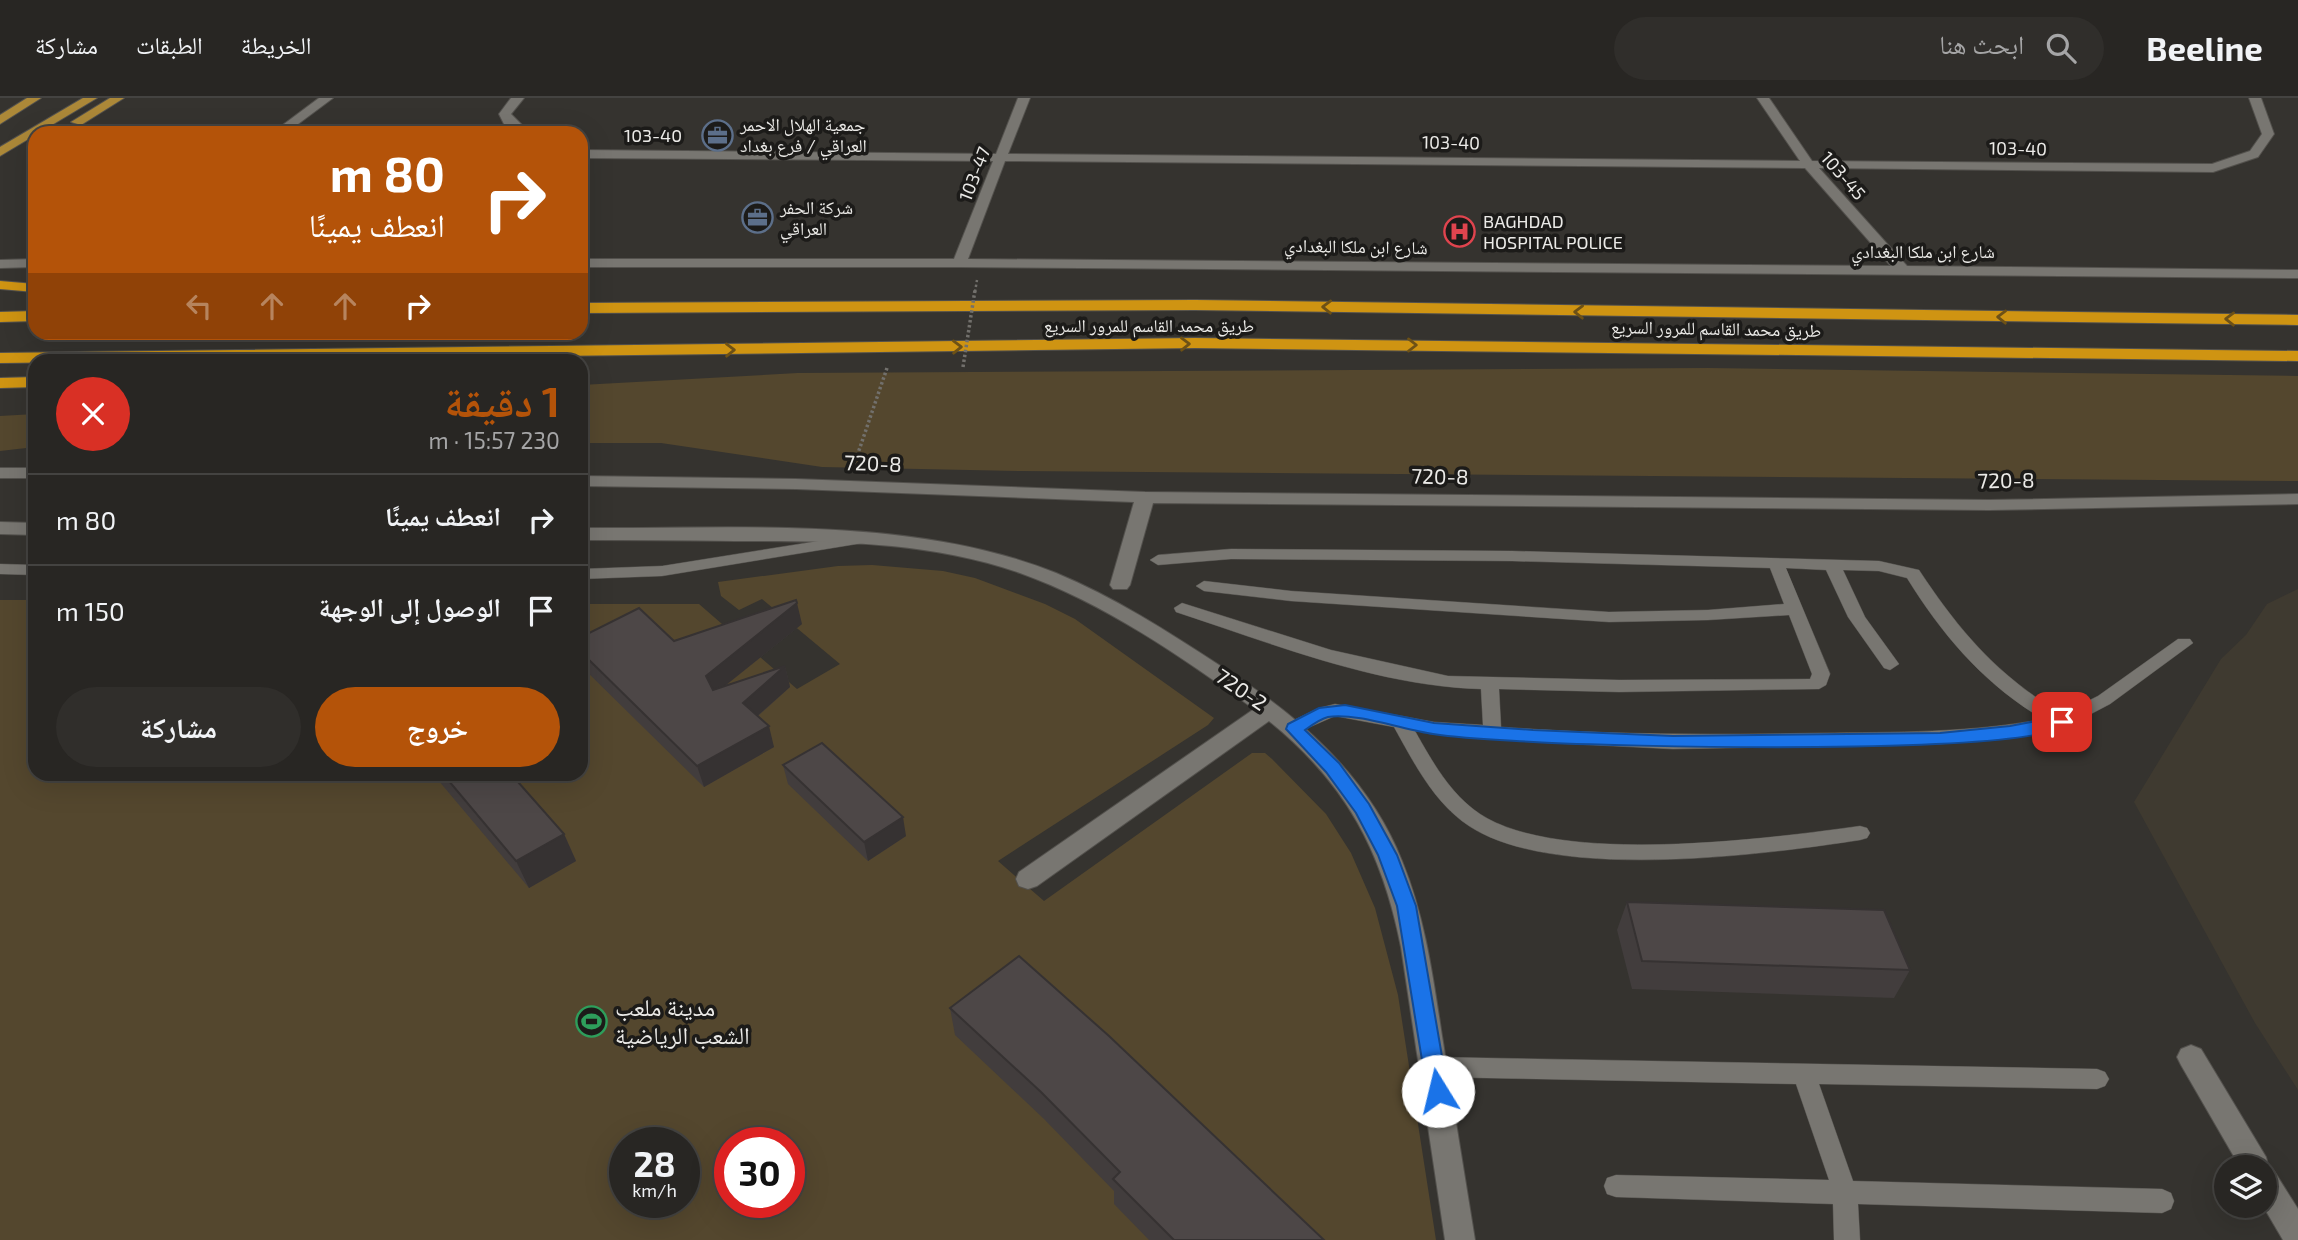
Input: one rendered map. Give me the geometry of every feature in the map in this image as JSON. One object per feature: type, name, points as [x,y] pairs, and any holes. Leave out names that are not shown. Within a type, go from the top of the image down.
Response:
[{"type":"highway","points":[[0,285],[28,290]]},
{"type":"highway","points":[[0,293],[28,291]]},
{"type":"highway","name":"طريق محمد القاسم للمرور السريع","points":[[588,306],[1195,304],[1708,314],[2298,320]]},
{"type":"highway","points":[[0,317],[28,316]]},
{"type":"highway","name":"طريق محمد القاسم للمرور السريع","points":[[391,354],[1209,344],[2298,356]]},
{"type":"highway","points":[[588,355],[684,351]]},
{"type":"highway","name":"طريق محمد القاسم للمرور السريع","points":[[0,358],[28,358]]},
{"type":"highway","points":[[0,383],[28,382]]},
{"type":"main road","points":[[0,120],[35,98]]},
{"type":"main road","points":[[0,138],[66,98]]},
{"type":"main road","points":[[56,126],[93,98]]},
{"type":"main road","points":[[57,126],[118,98]]},
{"type":"main road","points":[[0,152],[28,139]]},
{"type":"main road","points":[[0,166],[28,150]]},
{"type":"street","points":[[288,126],[327,98]]},
{"type":"street","points":[[515,126],[505,114],[517,98]]},
{"type":"street","name":"103-47","points":[[959,263],[1024,98]]},
{"type":"street","name":"103-45","points":[[1763,98],[1809,165],[1904,272]]},
{"type":"street","name":"103-40","points":[[588,153],[2214,168],[2254,155],[2268,134],[2255,98]]},
{"type":"street","points":[[0,264],[28,263]]},
{"type":"street","name":"شارع ابن ملكا البغدادي","points":[[588,263],[959,263],[2298,274]]},
{"type":"street","points":[[0,473],[28,473]]},
{"type":"street","name":"720-8","points":[[588,481],[847,486],[1145,497],[1989,505],[2298,499]]},
{"type":"street","points":[[588,534],[873,538],[951,548],[991,557],[1115,596],[1145,497]]},
{"type":"street","points":[[0,528],[28,528]]},
{"type":"street","name":"720-2","points":[[1115,596],[1251,694],[1294,729],[1332,767],[1363,809],[1388,855],[1406,906],[1460,1240]]},
{"type":"street","points":[[1028,879],[1271,709]]},
{"type":"street","points":[[2191,1057],[2249,1155]]},
{"type":"street","points":[[2277,1202],[2298,1237]]},
{"type":"lane","points":[[588,575],[685,568],[873,538]]},
{"type":"lane","points":[[1158,560],[1244,554],[1512,556],[1879,566],[1913,574],[1939,617],[1980,663],[2007,687],[2062,722]]},
{"type":"lane","points":[[1182,608],[1327,655],[1448,682],[1813,685],[1819,681],[1821,674],[1776,562]]},
{"type":"lane","points":[[1832,564],[1855,616],[1890,664]]},
{"type":"lane","points":[[0,569],[28,570]]},
{"type":"lane","points":[[1204,586],[1291,596],[1609,617],[1708,615],[1794,609]]},
{"type":"lane","points":[[1294,729],[1325,712],[1335,710],[1434,728],[1673,742],[1846,742],[2010,732],[2062,722],[2104,699],[2184,643]]},
{"type":"lane","points":[[1490,684],[1492,733]]},
{"type":"lane","points":[[1400,721],[1426,768],[1451,800],[1485,826],[1527,843],[1614,852],[1781,845],[1860,833]]},
{"type":"lane","points":[[1434,1067],[2097,1079]]},
{"type":"lane","points":[[1804,1074],[1845,1192],[1847,1240]]},
{"type":"lane","points":[[1616,1186],[2162,1201]]},
{"type":"path","points":[[963,368],[977,280]]},
{"type":"path","points":[[847,486],[887,367]]},
{"type":"shaded area","points":[[1708,368],[2298,376],[2298,481],[1019,471],[822,467],[661,443],[588,443],[588,385],[798,373]]},
{"type":"shaded area","points":[[28,414],[28,448],[0,451],[0,416]]},
{"type":"shaded area","name":"مدينة ملعب الشعب الرياضية","points":[[872,565],[943,571],[975,578],[1045,604],[1075,619],[1214,718],[1208,725],[998,861],[1044,901],[1252,753],[1265,753],[1272,759],[1326,814],[1351,853],[1375,908],[1398,995],[1436,1240],[0,1240],[0,600],[28,600],[28,781],[588,781],[588,604],[699,604],[797,689],[840,664],[762,599],[739,610],[721,596],[718,582],[838,566]]},
{"type":"shaded area","points":[[2298,589],[2298,1090],[2255,1023],[2134,802],[2221,659],[2246,635],[2267,604]]},
{"type":"building","points":[[796,600],[797,603],[706,676],[713,690],[785,666],[743,703],[769,726],[697,766],[588,659],[588,634],[639,608],[674,641]]},
{"type":"building","points":[[822,743],[903,817],[864,842],[783,765]]},
{"type":"building","points":[[449,781],[517,781],[564,834],[516,861]]},
{"type":"building","points":[[1627,902],[1884,910],[1910,970],[1642,961]]},
{"type":"building","points":[[1019,956],[1109,1036],[1324,1240],[1174,1240],[1113,1179],[1120,1172],[1041,1092],[950,1008]]},
{"type":"place","name":"جمعية الهلال الاحمر العراقي / فرع بغداد","points":[[717,135]]},
{"type":"place","name":"شركة الحفر العراقي","points":[[757,218]]},
{"type":"place","name":"BAGHDAD HOSPITAL POLICE","points":[[1460,232]]},
{"type":"place","name":"مدينة ملعب الشعب الرياضية","points":[[592,1022]]},
{"type":"route","points":[[1438,1091],[1406,906],[1388,855],[1363,809],[1332,767],[1294,729],[1313,717],[1335,710],[1434,728],[1533,736],[1673,742],[1846,742],[1940,738],[2010,732],[2062,722]]}]
